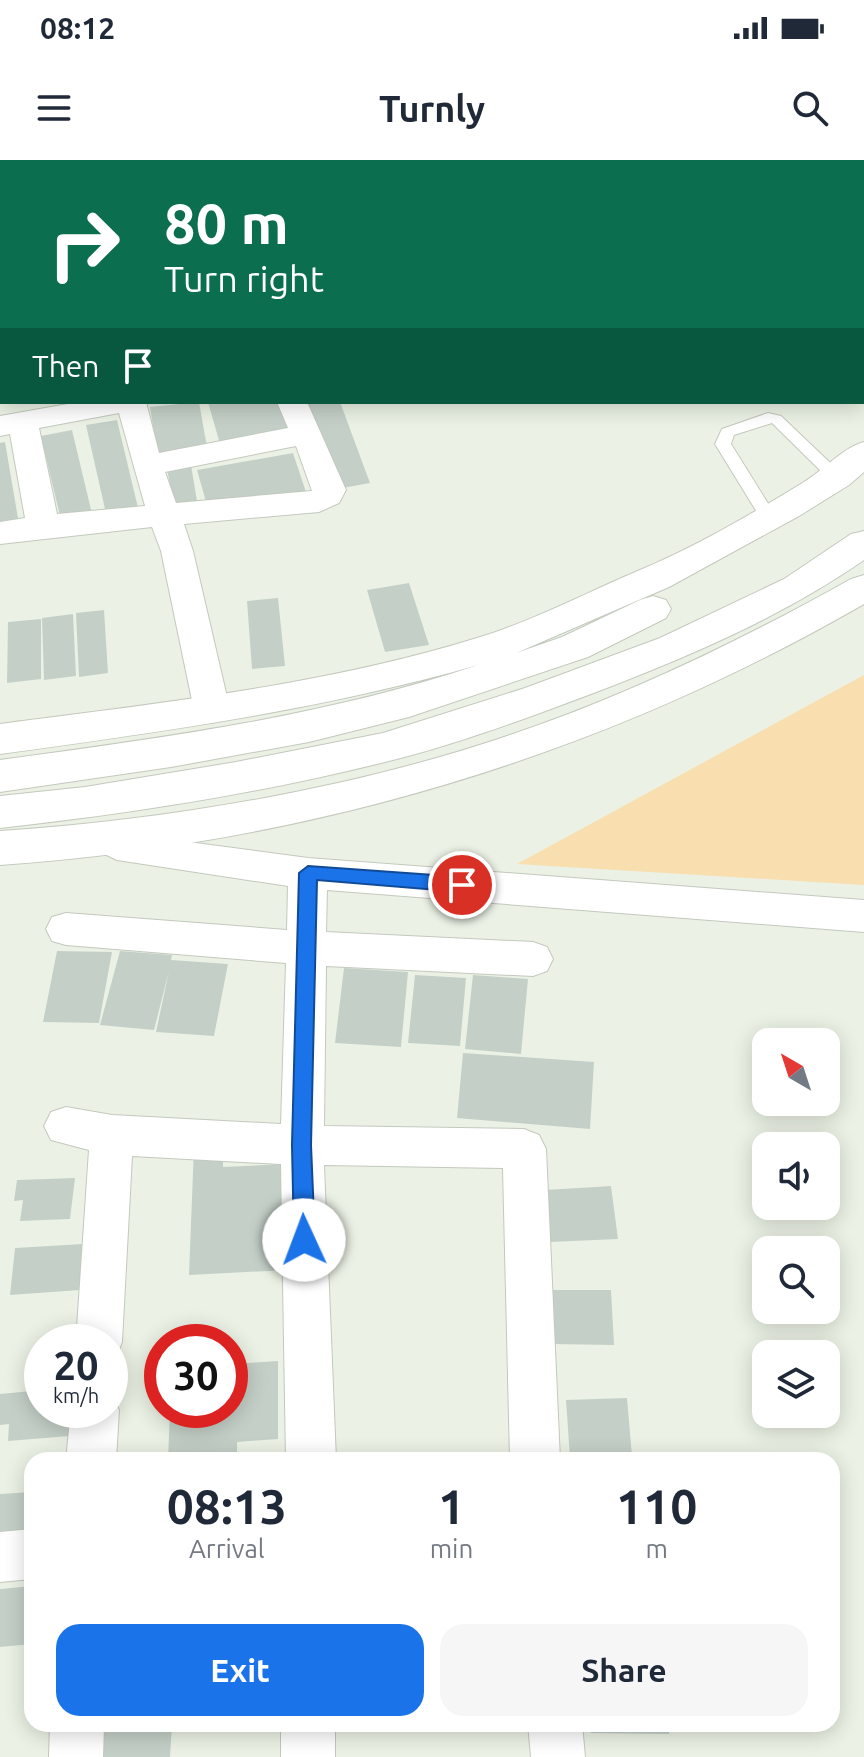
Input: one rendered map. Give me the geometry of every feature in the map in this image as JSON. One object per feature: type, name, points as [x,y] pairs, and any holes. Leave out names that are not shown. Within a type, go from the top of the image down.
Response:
[{"type":"main road","points":[[0,739],[212,710],[394,675],[491,648],[656,578],[855,473]]},
{"type":"main road","points":[[0,776],[171,752],[309,727],[409,703],[575,647],[788,540],[855,473]]},
{"type":"main road","points":[[0,812],[115,798],[236,778],[383,748],[539,698],[673,648],[797,588],[864,543]]},
{"type":"main road","points":[[0,848],[107,838],[303,805],[405,782],[501,754],[686,682],[781,636],[864,588]]},
{"type":"street","points":[[43,526],[12,424],[120,404]]},
{"type":"street","points":[[132,404],[147,465],[177,551],[212,710]]},
{"type":"street","points":[[0,533],[43,526],[319,501],[328,496],[330,490],[293,404]]},
{"type":"street","points":[[147,465],[307,434]]},
{"type":"street","points":[[107,838],[130,849],[308,873],[864,916]]},
{"type":"street","points":[[308,873],[302,1145],[311,1452]]},
{"type":"street","points":[[66,929],[306,948],[533,959]]},
{"type":"street","points":[[66,1126],[112,1135],[302,1145],[524,1149],[535,1452]]},
{"type":"street","points":[[100,1324],[112,1135]]},
{"type":"street","points":[[92,1452],[94,1428]]},
{"type":"street","points":[[0,1557],[24,1555]]},
{"type":"street","points":[[76,1757],[77,1732]]},
{"type":"street","points":[[308,1732],[308,1757]]},
{"type":"street","points":[[556,1732],[558,1757]]},
{"type":"lane","points":[[769,518],[723,444],[727,432],[768,418],[776,419],[855,473]]},
{"type":"shaded area","points":[[864,675],[864,885],[517,864]]},
{"type":"building","points":[[199,404],[207,447],[158,459],[150,407]]},
{"type":"building","points":[[209,404],[283,404],[292,432],[220,444]]},
{"type":"building","points":[[307,404],[341,404],[370,483],[337,489]]},
{"type":"building","points":[[117,420],[139,512],[107,518],[86,425]]},
{"type":"building","points":[[72,430],[93,518],[61,520],[41,436]]},
{"type":"building","points":[[5,442],[19,524],[0,527],[0,443]]},
{"type":"building","points":[[293,453],[306,492],[208,509],[197,470]]},
{"type":"building","points":[[191,465],[198,507],[174,509],[167,468]]},
{"type":"building","points":[[409,583],[429,645],[385,652],[367,590]]},
{"type":"building","points":[[278,598],[285,666],[252,669],[247,601]]},
{"type":"building","points":[[104,610],[108,673],[79,677],[76,613]]},
{"type":"building","points":[[73,614],[76,676],[44,680],[42,618]]},
{"type":"building","points":[[41,619],[41,679],[7,683],[8,622]]},
{"type":"building","points":[[57,951],[112,952],[99,1023],[43,1022]]},
{"type":"building","points":[[120,951],[172,955],[171,960],[228,964],[214,1036],[156,1032],[169,971],[154,1030],[100,1025]]},
{"type":"building","points":[[344,968],[408,972],[401,1047],[335,1043]]},
{"type":"building","points":[[415,975],[466,978],[460,1046],[408,1043]]},
{"type":"building","points":[[473,975],[528,979],[521,1054],[465,1049]]},
{"type":"building","points":[[463,1053],[594,1062],[590,1129],[457,1118]]},
{"type":"building","points":[[223,1145],[223,1167],[288,1164],[288,1270],[189,1275],[194,1146]]},
{"type":"building","points":[[75,1178],[70,1219],[20,1221],[23,1200],[14,1201],[17,1180]]},
{"type":"building","points":[[611,1186],[618,1239],[550,1242],[545,1190]]},
{"type":"building","points":[[83,1244],[80,1290],[10,1295],[15,1248]]},
{"type":"building","points":[[551,1290],[611,1290],[614,1345],[552,1344]]},
{"type":"building","points":[[278,1361],[278,1439],[237,1442],[237,1452],[168,1452],[169,1428],[248,1428],[248,1363]]},
{"type":"building","points":[[24,1392],[24,1428],[70,1428],[70,1436],[8,1441],[9,1424],[0,1425],[0,1394]]},
{"type":"building","points":[[627,1398],[632,1452],[570,1452],[566,1400]]},
{"type":"building","points":[[24,1492],[24,1544],[0,1545],[0,1494]]},
{"type":"building","points":[[24,1587],[24,1645],[0,1647],[0,1589]]},
{"type":"building","points":[[90,1732],[172,1732],[170,1757],[88,1757]]},
{"type":"building","points":[[669,1732],[669,1734],[591,1733]]},
{"type":"route","points":[[304,1240],[302,1145],[308,873],[462,885]]}]
